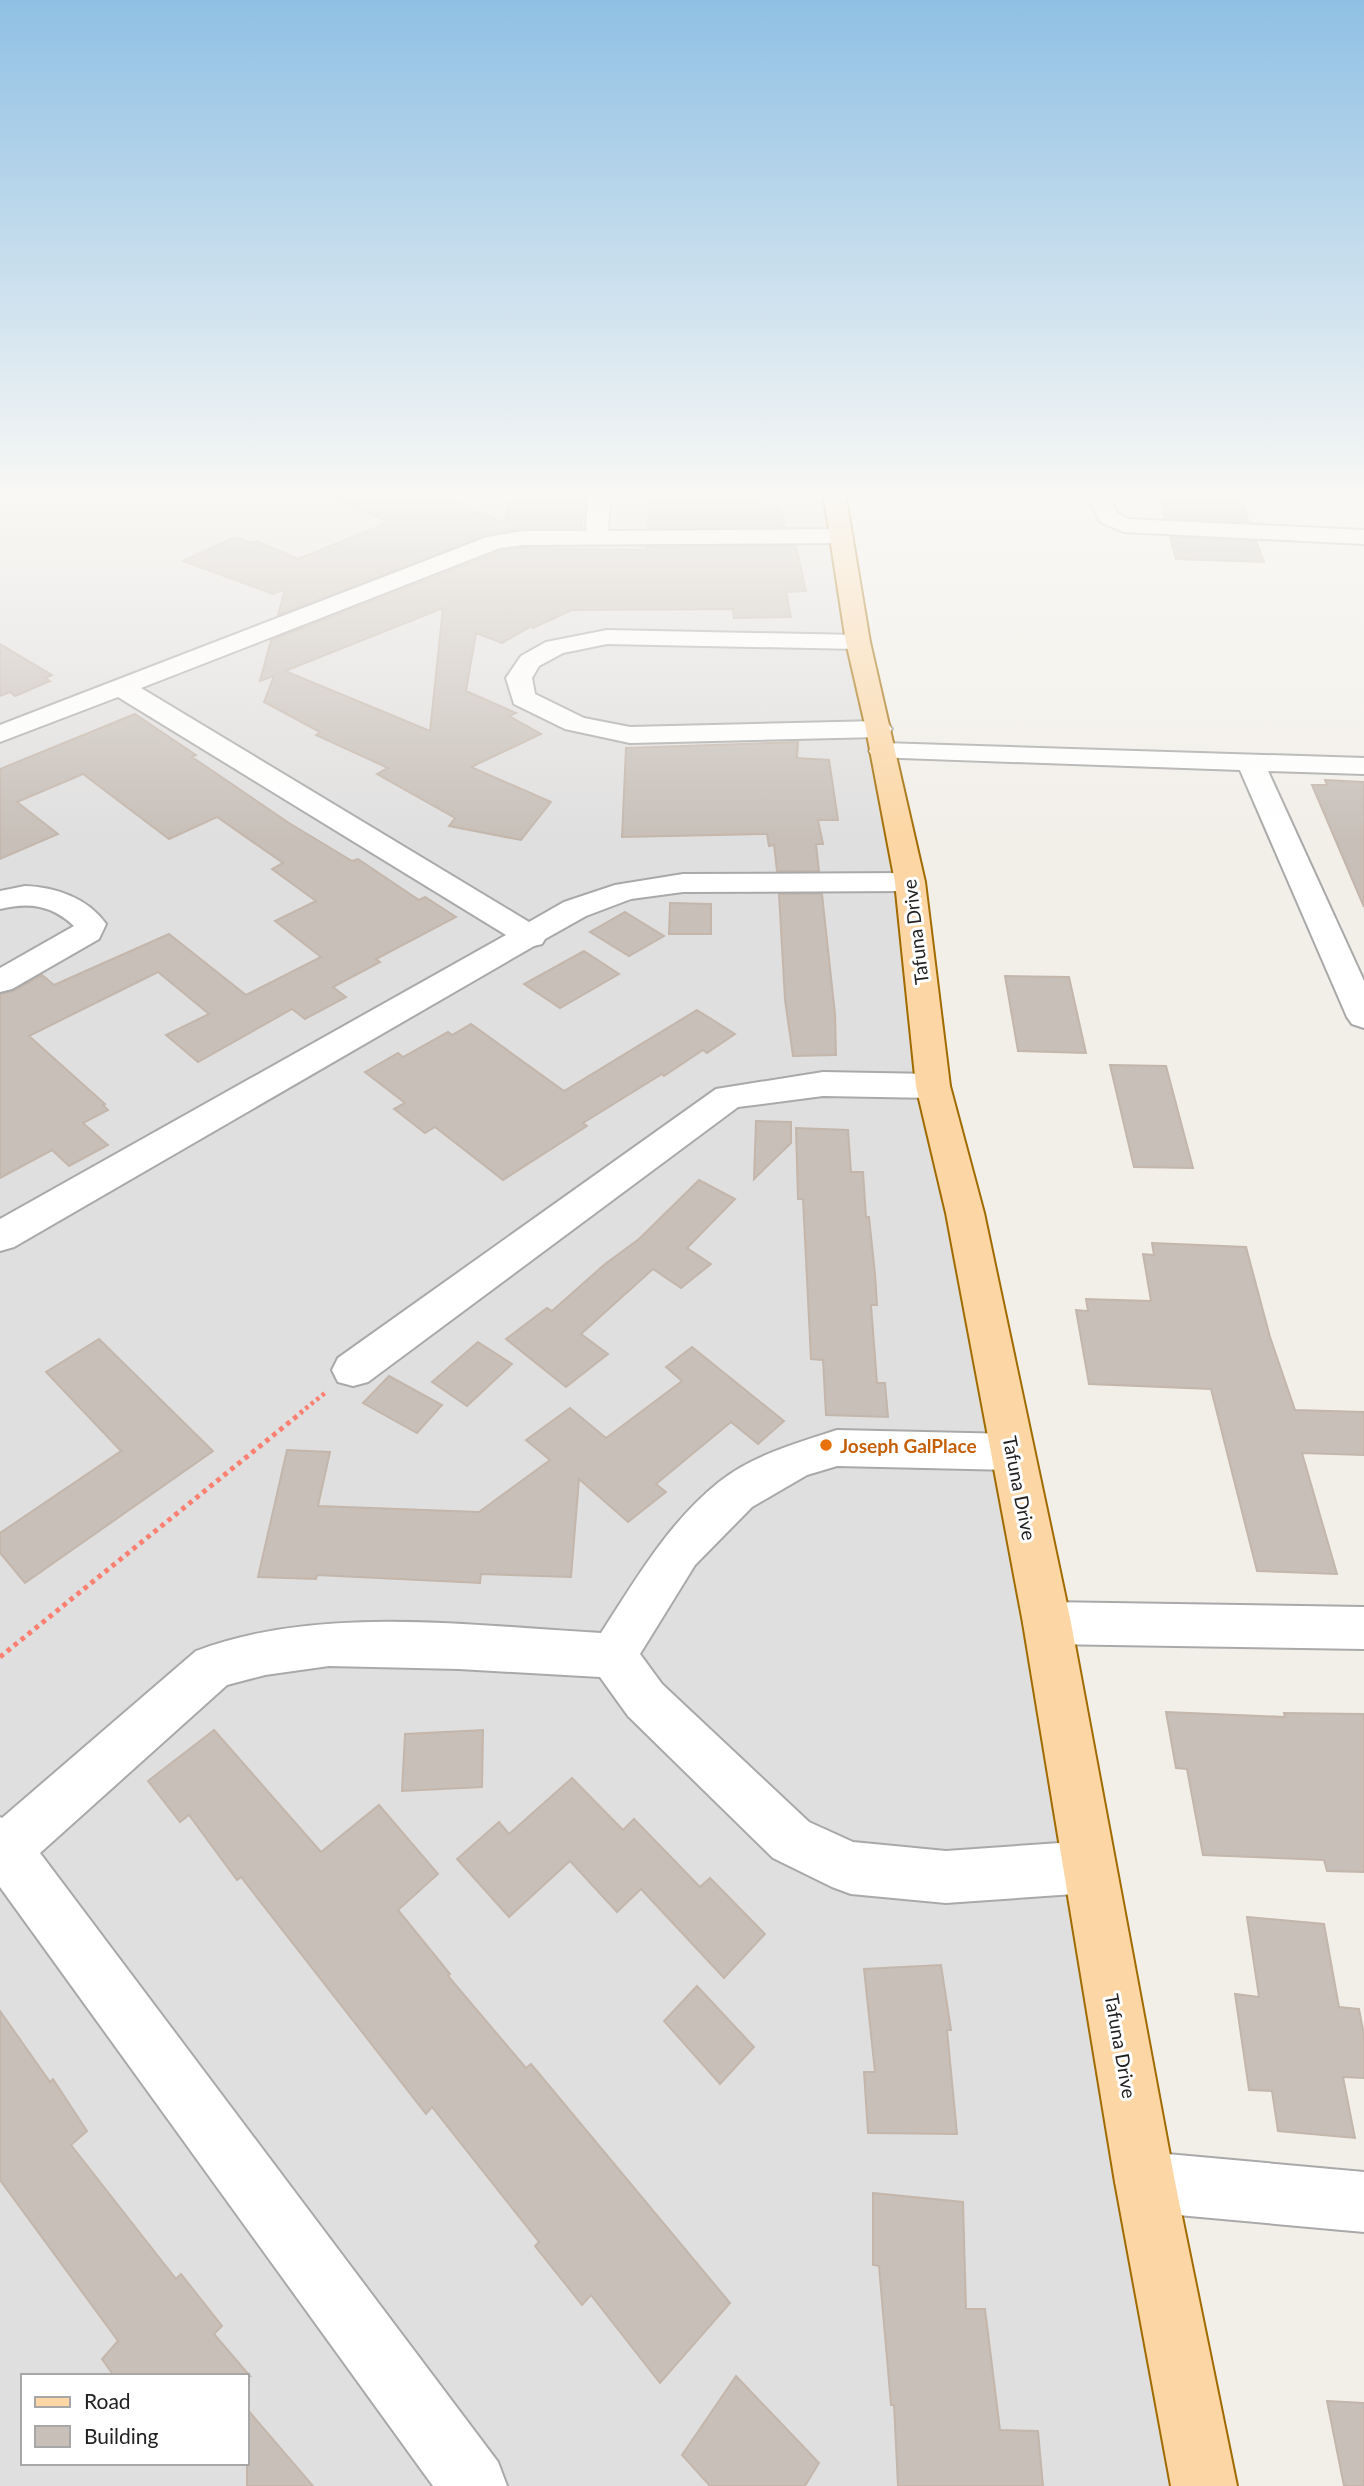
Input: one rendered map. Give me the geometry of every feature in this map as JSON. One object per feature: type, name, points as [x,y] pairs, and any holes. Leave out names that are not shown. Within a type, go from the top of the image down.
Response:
[{"type":"main road","name":"Tafuna Drive","points":[[853,608],[910,882],[933,1086],[965,1213],[1047,1623],[1145,2182],[1204,2486]]},
{"type":"street","points":[[0,734],[324,608]]},
{"type":"street","points":[[858,642],[607,637],[578,640],[555,647],[530,661],[519,678],[523,698],[569,723],[630,734],[881,740],[1250,762],[1364,766]]},
{"type":"street","points":[[120,687],[531,937]]},
{"type":"street","points":[[1250,762],[1364,1017]]},
{"type":"street","points":[[0,1237],[531,937],[575,909],[626,891],[683,883],[910,882]]},
{"type":"street","points":[[0,900],[18,894],[38,895],[62,901],[90,924],[88,932],[0,982]]},
{"type":"street","points":[[354,1370],[729,1097],[823,1084],[933,1086]]},
{"type":"street","points":[[614,1656],[679,1551],[736,1494],[793,1462],[837,1448],[1012,1452]]},
{"type":"street","points":[[1047,1623],[1364,1628]]},
{"type":"street","points":[[474,2486],[3,1846],[213,1667],[265,1653],[329,1644],[459,1647],[614,1656]]},
{"type":"street","points":[[614,1656],[645,1700],[773,1824],[791,1840],[850,1868],[946,1877],[1089,1867]]},
{"type":"street","points":[[1145,2182],[1364,2202]]},
{"type":"path","points":[[0,1657],[354,1370]]},
{"type":"shaded area","points":[[0,608],[852,608],[1195,2486],[0,2486]]},
{"type":"building","points":[[280,608],[296,608],[278,615]]},
{"type":"building","points":[[354,608],[443,608],[285,671],[430,731],[443,608],[789,608],[791,617],[734,618],[733,609],[572,610],[530,627],[502,643],[476,633],[466,691],[516,713],[509,716],[541,734],[471,767],[551,802],[521,840],[449,826],[455,818],[377,774],[388,768],[316,735],[320,732],[264,702],[274,676],[260,681],[271,640]]},
{"type":"building","points":[[0,644],[52,675],[45,678],[50,681],[15,696],[10,692],[0,696]]},
{"type":"building","points":[[135,714],[196,755],[192,757],[289,823],[352,861],[358,859],[419,900],[425,897],[456,917],[376,959],[380,962],[333,987],[346,997],[305,1019],[292,1009],[198,1062],[166,1035],[209,1014],[158,972],[29,1036],[105,1104],[103,1105],[108,1110],[83,1123],[108,1145],[69,1166],[52,1150],[0,1178],[0,994],[13,991],[42,975],[54,985],[169,934],[246,995],[321,957],[275,921],[316,901],[272,869],[283,863],[217,817],[169,839],[83,774],[17,802],[58,834],[0,859],[0,769]]},
{"type":"building","points":[[798,742],[797,758],[829,760],[838,820],[818,820],[823,844],[816,844],[819,871],[777,871],[774,845],[769,846],[767,834],[622,837],[626,748]]},
{"type":"building","points":[[1325,780],[1364,782],[1364,907],[1312,785],[1327,785]]},
{"type":"building","points":[[779,894],[822,894],[835,1014],[836,1055],[793,1056],[785,1000]]},
{"type":"building","points":[[670,903],[711,904],[711,934],[669,934]]},
{"type":"building","points":[[625,912],[664,936],[629,956],[590,932]]},
{"type":"building","points":[[584,951],[619,974],[560,1008],[524,984]]},
{"type":"building","points":[[1005,976],[1069,977],[1086,1053],[1018,1051]]},
{"type":"building","points":[[697,1010],[735,1034],[707,1053],[703,1050],[664,1076],[662,1074],[583,1123],[587,1126],[503,1180],[435,1127],[425,1133],[394,1109],[405,1103],[365,1072],[398,1053],[403,1057],[448,1032],[452,1035],[471,1024],[564,1091]]},
{"type":"building","points":[[1110,1065],[1166,1066],[1193,1168],[1134,1167]]},
{"type":"building","points":[[756,1121],[791,1122],[791,1143],[754,1179]]},
{"type":"building","points":[[796,1128],[848,1130],[851,1172],[863,1172],[866,1217],[869,1217],[875,1274],[877,1305],[871,1305],[877,1383],[885,1383],[888,1417],[826,1415],[823,1360],[811,1359],[803,1199],[798,1199]]},
{"type":"building","points":[[699,1180],[735,1199],[687,1248],[711,1264],[681,1288],[653,1269],[581,1334],[608,1354],[566,1387],[506,1339],[547,1308],[552,1311],[605,1264],[639,1239]]},
{"type":"building","points":[[1152,1243],[1246,1247],[1270,1337],[1295,1410],[1364,1412],[1364,1455],[1302,1453],[1337,1574],[1257,1571],[1211,1389],[1089,1384],[1076,1310],[1088,1311],[1086,1299],[1151,1301],[1143,1254],[1154,1255]]},
{"type":"building","points":[[99,1339],[213,1451],[25,1583],[0,1553],[0,1533],[121,1451],[46,1372]]},
{"type":"building","points":[[478,1342],[512,1364],[467,1406],[432,1382]]},
{"type":"building","points":[[692,1347],[784,1421],[758,1444],[731,1422],[656,1484],[666,1492],[628,1522],[579,1479],[571,1577],[481,1574],[480,1583],[317,1575],[316,1579],[258,1577],[287,1450],[330,1452],[318,1506],[479,1512],[550,1460],[526,1440],[570,1408],[606,1438],[682,1381],[666,1367]]},
{"type":"building","points":[[389,1376],[442,1405],[417,1433],[363,1403]]},
{"type":"building","points":[[1166,1712],[1285,1717],[1284,1713],[1364,1714],[1364,1872],[1327,1871],[1324,1860],[1203,1855],[1187,1769],[1176,1768]]},
{"type":"building","points":[[214,1730],[321,1852],[379,1805],[438,1874],[398,1910],[450,1974],[448,1976],[526,2068],[531,2064],[730,2303],[660,2383],[591,2295],[582,2305],[535,2246],[539,2242],[432,2107],[426,2114],[241,1877],[237,1880],[189,1815],[180,1822],[148,1781]]},
{"type":"building","points":[[483,1730],[482,1787],[402,1791],[405,1734]]},
{"type":"building","points":[[572,1778],[623,1830],[634,1819],[700,1887],[710,1878],[765,1934],[724,1978],[641,1889],[617,1912],[570,1861],[509,1917],[457,1859],[499,1822],[509,1834]]},
{"type":"building","points":[[1247,1917],[1324,1924],[1339,2007],[1359,2009],[1364,2035],[1364,2078],[1343,2077],[1355,2138],[1278,2131],[1272,2091],[1249,2090],[1235,1994],[1259,1997]]},
{"type":"building","points":[[941,1965],[951,2030],[947,2030],[957,2134],[868,2133],[864,2072],[875,2072],[864,1969]]},
{"type":"building","points":[[697,1986],[754,2047],[720,2084],[664,2021]]},
{"type":"building","points":[[0,2011],[50,2082],[53,2079],[87,2131],[71,2145],[176,2279],[181,2274],[222,2326],[214,2334],[250,2376],[113,2374],[102,2359],[118,2341],[0,2180]]},
{"type":"building","points":[[873,2193],[963,2202],[966,2309],[985,2309],[1000,2430],[1038,2431],[1043,2486],[898,2486],[894,2405],[891,2405],[879,2266],[873,2265]]},
{"type":"building","points":[[736,2376],[819,2463],[805,2486],[710,2486],[682,2455]]},
{"type":"building","points":[[1327,2401],[1364,2403],[1364,2486],[1344,2486]]},
{"type":"building","points":[[248,2410],[313,2486],[247,2486],[248,2465]]},
{"type":"place","name":"Joseph GalPlace","points":[[826,1445]]}]
